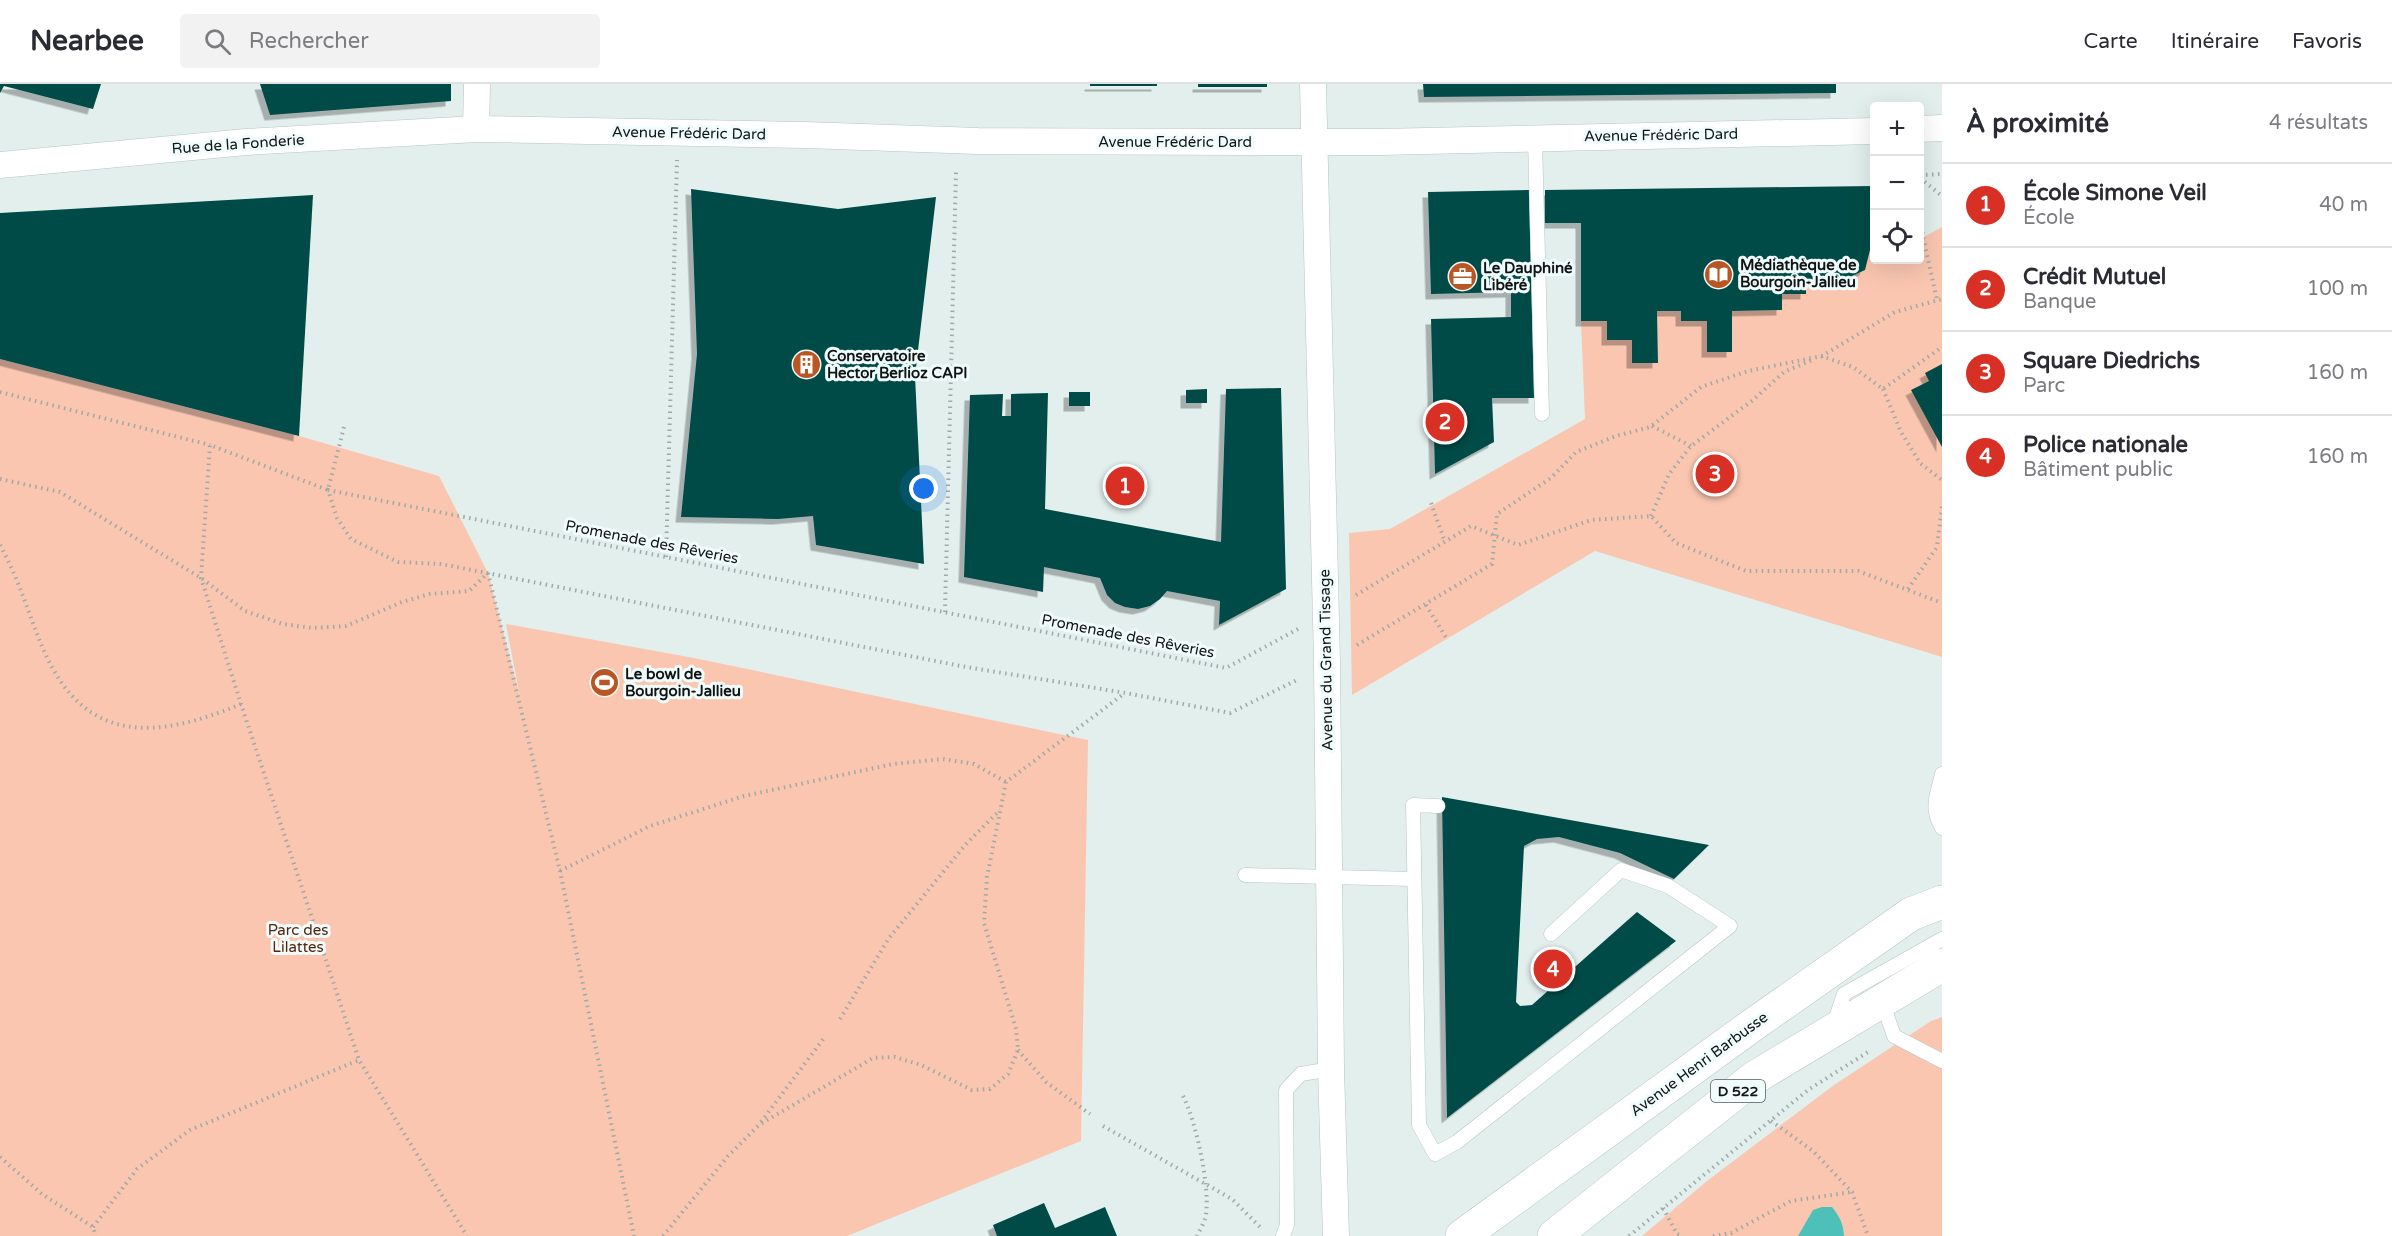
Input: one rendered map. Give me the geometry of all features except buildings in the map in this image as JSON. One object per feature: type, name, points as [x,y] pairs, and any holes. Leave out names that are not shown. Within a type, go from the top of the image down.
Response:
[{"type":"main road","name":"Avenue Henri Barbusse","points":[[1462,1236],[1865,946],[1911,914],[1942,902]]},
{"type":"main road","name":"D 522","points":[[1554,1236],[1755,1078],[1942,965]]},
{"type":"street","points":[[476,129],[477,84]]},
{"type":"street","name":"Avenue du Grand Tissage","points":[[1313,84],[1327,662],[1331,1069],[1336,1236]]},
{"type":"street","points":[[1924,129],[1942,128]]},
{"type":"street","name":"Avenue Frédéric Dard","points":[[476,129],[957,140],[1315,142],[1870,130]]},
{"type":"street","name":"Rue de la Fonderie","points":[[0,165],[246,142],[476,129]]},
{"type":"lane","points":[[1535,138],[1542,414]]},
{"type":"lane","points":[[1940,821],[1934,805],[1942,774]]},
{"type":"lane","points":[[1438,806],[1413,805],[1419,1125],[1435,1154],[1457,1142],[1730,926],[1668,886],[1621,870],[1551,934]]},
{"type":"lane","points":[[1245,875],[1414,879]]},
{"type":"lane","points":[[1831,1032],[1844,994],[1942,939]]},
{"type":"lane","points":[[1882,1001],[1894,1036],[1942,1061]]},
{"type":"lane","points":[[1283,1236],[1287,1225],[1286,1090],[1301,1074],[1331,1069]]},
{"type":"path","points":[[666,557],[678,133]]},
{"type":"path","points":[[945,612],[957,140]]},
{"type":"path","points":[[1924,176],[1942,174]]},
{"type":"path","points":[[1924,180],[1942,196]]},
{"type":"path","points":[[1651,516],[1669,474],[1691,446],[1753,400],[1784,372],[1822,356],[1895,312],[1940,300],[1923,237],[1920,210]]},
{"type":"path","points":[[1883,388],[1942,346]]},
{"type":"path","points":[[344,427],[328,490],[337,518],[351,539],[398,562],[441,564],[966,667],[1126,693],[1230,713],[1301,678],[1492,564],[1497,514],[1551,478],[1576,453],[1616,436],[1652,426],[1701,387],[1748,371],[1822,356],[1853,367],[1883,388],[1901,432],[1920,464],[1942,480]]},
{"type":"path","name":"Promenade des Rêveries","points":[[0,392],[210,445],[328,490],[1226,668],[1326,614],[1471,526],[1496,536]]},
{"type":"path","points":[[1652,426],[1691,446]]},
{"type":"path","points":[[210,445],[201,578],[241,704],[359,1060],[467,1236]]},
{"type":"path","points":[[0,479],[60,492],[201,578],[245,611],[283,624],[312,628],[346,626],[402,602],[430,594],[469,591],[488,573]]},
{"type":"path","points":[[1431,503],[1445,542]]},
{"type":"path","points":[[1908,589],[1937,547],[1942,506]]},
{"type":"path","points":[[1496,536],[1518,545],[1591,520],[1651,516]]},
{"type":"path","points":[[1651,516],[1676,543],[1746,571],[1858,571],[1942,603]]},
{"type":"path","points":[[0,545],[14,570],[45,652],[61,683],[86,710],[114,725],[144,729],[216,714],[241,704]]},
{"type":"path","points":[[488,573],[560,872],[634,1236]]},
{"type":"path","points":[[1426,605],[1447,639]]},
{"type":"path","points":[[759,1125],[873,1058],[895,1057],[921,1065],[972,1090],[990,1089],[1008,1074],[1018,1050],[1016,1029],[984,923],[987,877],[1006,782],[1126,693]]},
{"type":"path","points":[[560,872],[650,826],[733,799],[893,764],[943,759],[974,764],[1006,782]]},
{"type":"path","points":[[840,1019],[889,938],[966,844],[1001,810]]},
{"type":"path","points":[[1629,1236],[1808,1090],[1894,1036]]},
{"type":"path","points":[[663,1236],[728,1156],[759,1125],[824,1038]]},
{"type":"path","points":[[1018,1050],[1046,1082],[1089,1114]]},
{"type":"path","points":[[93,1227],[137,1169],[190,1130],[359,1060]]},
{"type":"path","points":[[1183,1096],[1191,1112],[1207,1197],[1206,1217],[1197,1236]]},
{"type":"path","points":[[1771,1121],[1813,1151],[1852,1192],[1868,1236]]},
{"type":"path","points":[[1103,1126],[1232,1199],[1262,1229]]},
{"type":"path","points":[[0,1156],[42,1194],[93,1227],[96,1236]]},
{"type":"path","points":[[1713,1236],[1731,1233],[1791,1201],[1852,1192]]},
{"type":"path","points":[[1663,1208],[1677,1234],[1683,1236]]},
{"type":"green space","points":[[1942,227],[1942,657],[1595,551],[1352,695],[1349,533],[1390,529],[1585,419],[1581,321],[1607,321],[1607,340],[1632,340],[1632,363],[1658,362],[1657,311],[1681,311],[1682,321],[1707,321],[1707,352],[1732,352],[1732,311],[1782,310],[1782,294],[1806,294],[1806,281],[1820,278],[1839,282],[1864,270],[1870,250],[1870,264],[1924,264],[1924,237]]},
{"type":"green space","name":"Parc des Lilattes","points":[[0,359],[299,436],[439,476],[488,573],[520,697],[506,624],[694,658],[1088,740],[1081,1141],[847,1236],[0,1236]]},
{"type":"green space","points":[[1942,1017],[1942,1236],[1642,1236],[1707,1181],[1834,1085],[1931,1021]]},
{"type":"water","points":[[1832,1207],[1842,1224],[1844,1236],[1798,1236],[1813,1210]]},
{"type":"place","name":"Médiathèque de Bourgoin-Jallieu","points":[[1719,274]]},
{"type":"place","name":"Le Dauphiné Libéré","points":[[1462,277]]},
{"type":"place","name":"Conservatoire Hector Berlioz CAPI","points":[[806,365]]},
{"type":"place","name":"Crédit Mutuel","points":[[1445,422]]},
{"type":"place","name":"Square Diedrichs","points":[[1715,474]]},
{"type":"place","name":"École Simone Veil","points":[[1125,486]]},
{"type":"place","name":"Le bowl de Bourgoin-Jallieu","points":[[604,683]]},
{"type":"place","name":"Police nationale","points":[[1553,969]]}]
